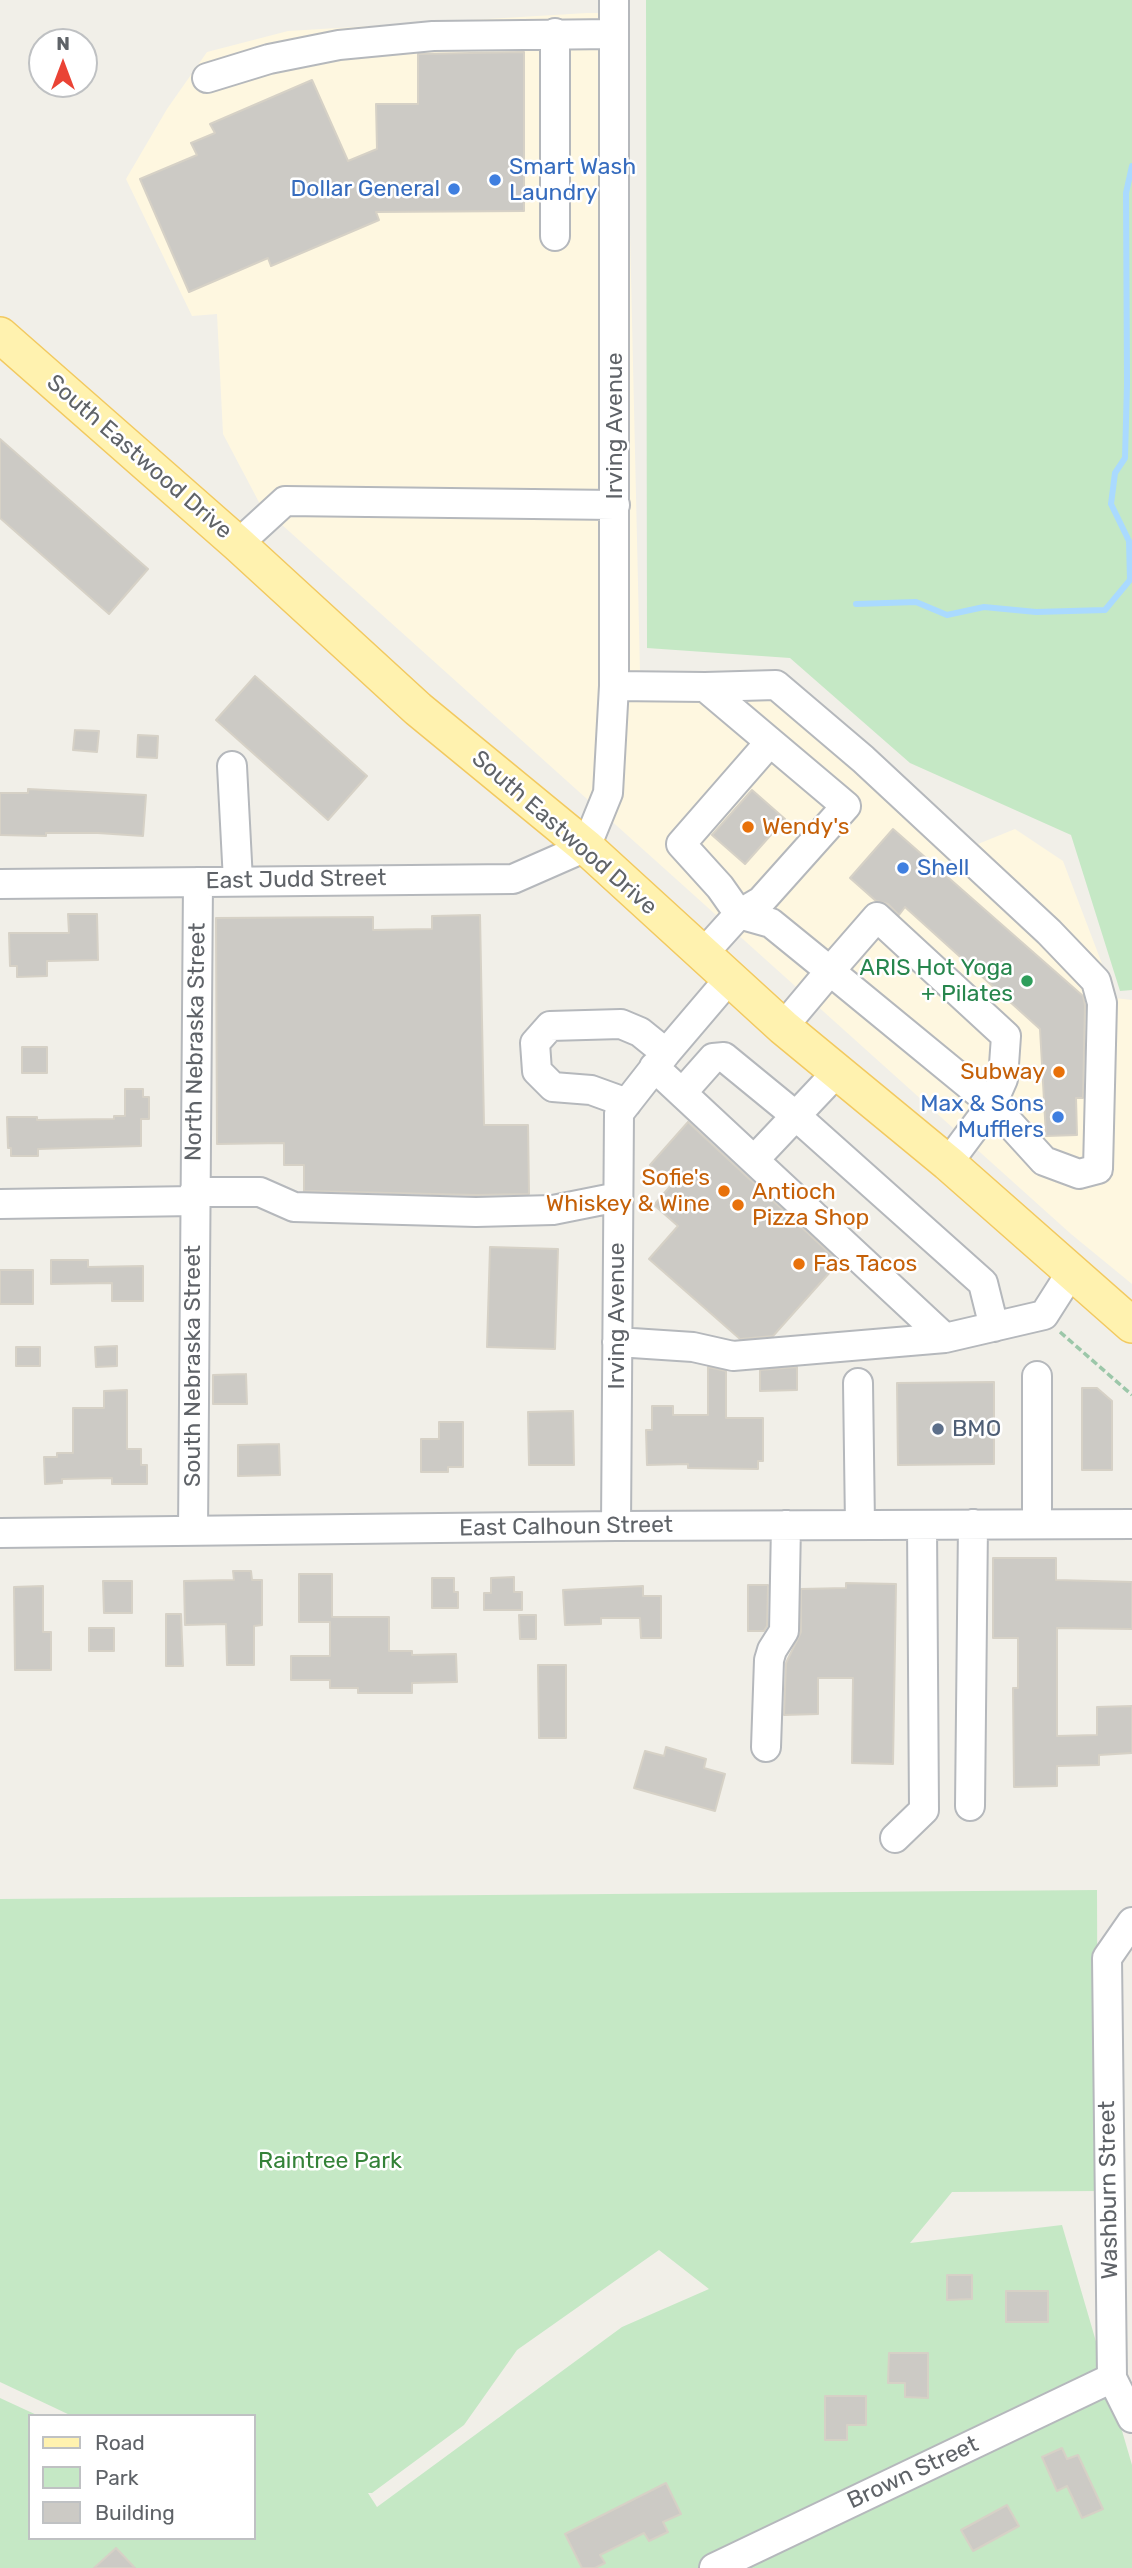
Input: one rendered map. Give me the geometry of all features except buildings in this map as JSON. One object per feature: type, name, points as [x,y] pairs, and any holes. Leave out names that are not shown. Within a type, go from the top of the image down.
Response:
[{"type":"main road","name":"South Eastwood Drive","points":[[0,335],[239,544],[418,709],[586,847],[783,1027],[948,1163],[1132,1325]]},
{"type":"street","name":"Irving Avenue","points":[[586,847],[608,793],[614,686],[614,0]]},
{"type":"street","points":[[555,33],[555,236]]},
{"type":"street","points":[[207,78],[269,59],[339,45],[433,36],[614,34]]},
{"type":"street","points":[[239,544],[285,500],[615,505]]},
{"type":"street","points":[[614,686],[711,692],[776,685],[863,759],[1049,932],[1096,981],[1102,1003],[1098,1168],[1079,1174],[1044,1161],[992,1104],[771,923],[739,914],[720,887],[681,844],[770,742]]},
{"type":"street","points":[[702,954],[739,914],[761,901],[846,806],[711,692]]},
{"type":"street","points":[[232,766],[239,881]]},
{"type":"street","name":"East Judd Street","points":[[0,884],[513,879],[586,847]]},
{"type":"street","name":"North Nebraska Street","points":[[194,1196],[198,882]]},
{"type":"street","points":[[783,1027],[877,917],[1006,1036],[1003,1079],[992,1104],[948,1163]]},
{"type":"street","name":"Irving Avenue","points":[[616,1526],[619,1113],[729,979]]},
{"type":"street","points":[[627,1103],[592,1090],[553,1087],[537,1071],[535,1043],[550,1026],[621,1024],[640,1032],[682,1093],[946,1338]]},
{"type":"street","points":[[682,1093],[713,1058],[724,1057],[796,1116],[983,1283],[994,1327]]},
{"type":"street","points":[[754,1160],[838,1071]]},
{"type":"street","points":[[0,1205],[260,1192],[294,1207],[476,1212],[553,1210],[618,1197]]},
{"type":"street","name":"South Nebraska Street","points":[[192,1531],[194,1196]]},
{"type":"street","points":[[617,1342],[693,1347],[733,1356],[946,1338],[1045,1315],[1072,1271]]},
{"type":"street","points":[[1037,1376],[1037,1524]]},
{"type":"street","points":[[858,1383],[860,1525]]},
{"type":"street","points":[[970,1806],[973,1524]]},
{"type":"street","name":"East Calhoun Street","points":[[0,1533],[616,1526],[1132,1524]]},
{"type":"street","points":[[766,1747],[769,1660],[784,1631],[786,1525]]},
{"type":"street","points":[[895,1838],[924,1810],[922,1525]]},
{"type":"street","name":"Washburn Street","points":[[1132,1922],[1107,1958],[1112,2378],[1132,2418]]},
{"type":"street","name":"Brown Street","points":[[714,2568],[757,2558],[1112,2378]]},
{"type":"path","points":[[1041,1316],[1132,1395]]},
{"type":"shaded area","points":[[625,13],[640,671],[774,672],[978,844],[1015,829],[1063,861],[1115,998],[1132,1000],[1132,1284],[1071,1234],[261,506],[223,434],[217,314],[192,316],[126,179],[167,109],[207,52],[288,31]]},
{"type":"green space","points":[[646,0],[1132,0],[1132,990],[1120,991],[1071,835],[910,763],[790,658],[647,648]]},
{"type":"green space","name":"Raintree Park","points":[[1097,1890],[1098,2191],[952,2192],[910,2243],[1062,2225],[1132,2465],[1132,2568],[0,2568],[0,2398],[35,2414],[28,2414],[28,2540],[256,2540],[256,2414],[68,2414],[0,2382],[0,1899]],"holes":[[[659,2250],[709,2289],[622,2327],[377,2507],[368,2493],[372,2493],[464,2425],[517,2350]]]},
{"type":"waterway","points":[[856,604],[916,602],[947,615],[984,607],[1036,612],[1105,610],[1130,580],[1129,541],[1111,504],[1115,473],[1125,458],[1126,193],[1132,166]]},
{"type":"place","name":"Smart Wash Laundry","points":[[495,180]]},
{"type":"place","name":"Dollar General","points":[[454,189]]},
{"type":"place","name":"Wendy's","points":[[748,827]]},
{"type":"place","name":"Shell","points":[[903,868]]},
{"type":"place","name":"ARIS Hot Yoga + Pilates","points":[[1027,981]]},
{"type":"place","name":"Subway","points":[[1059,1072]]},
{"type":"place","name":"Max & Sons Mufflers","points":[[1058,1117]]},
{"type":"place","name":"Sofie's Whiskey & Wine","points":[[724,1191]]},
{"type":"place","name":"Antioch Pizza Shop","points":[[738,1205]]},
{"type":"place","name":"Fas Tacos","points":[[799,1264]]},
{"type":"place","name":"BMO","points":[[938,1429]]}]
